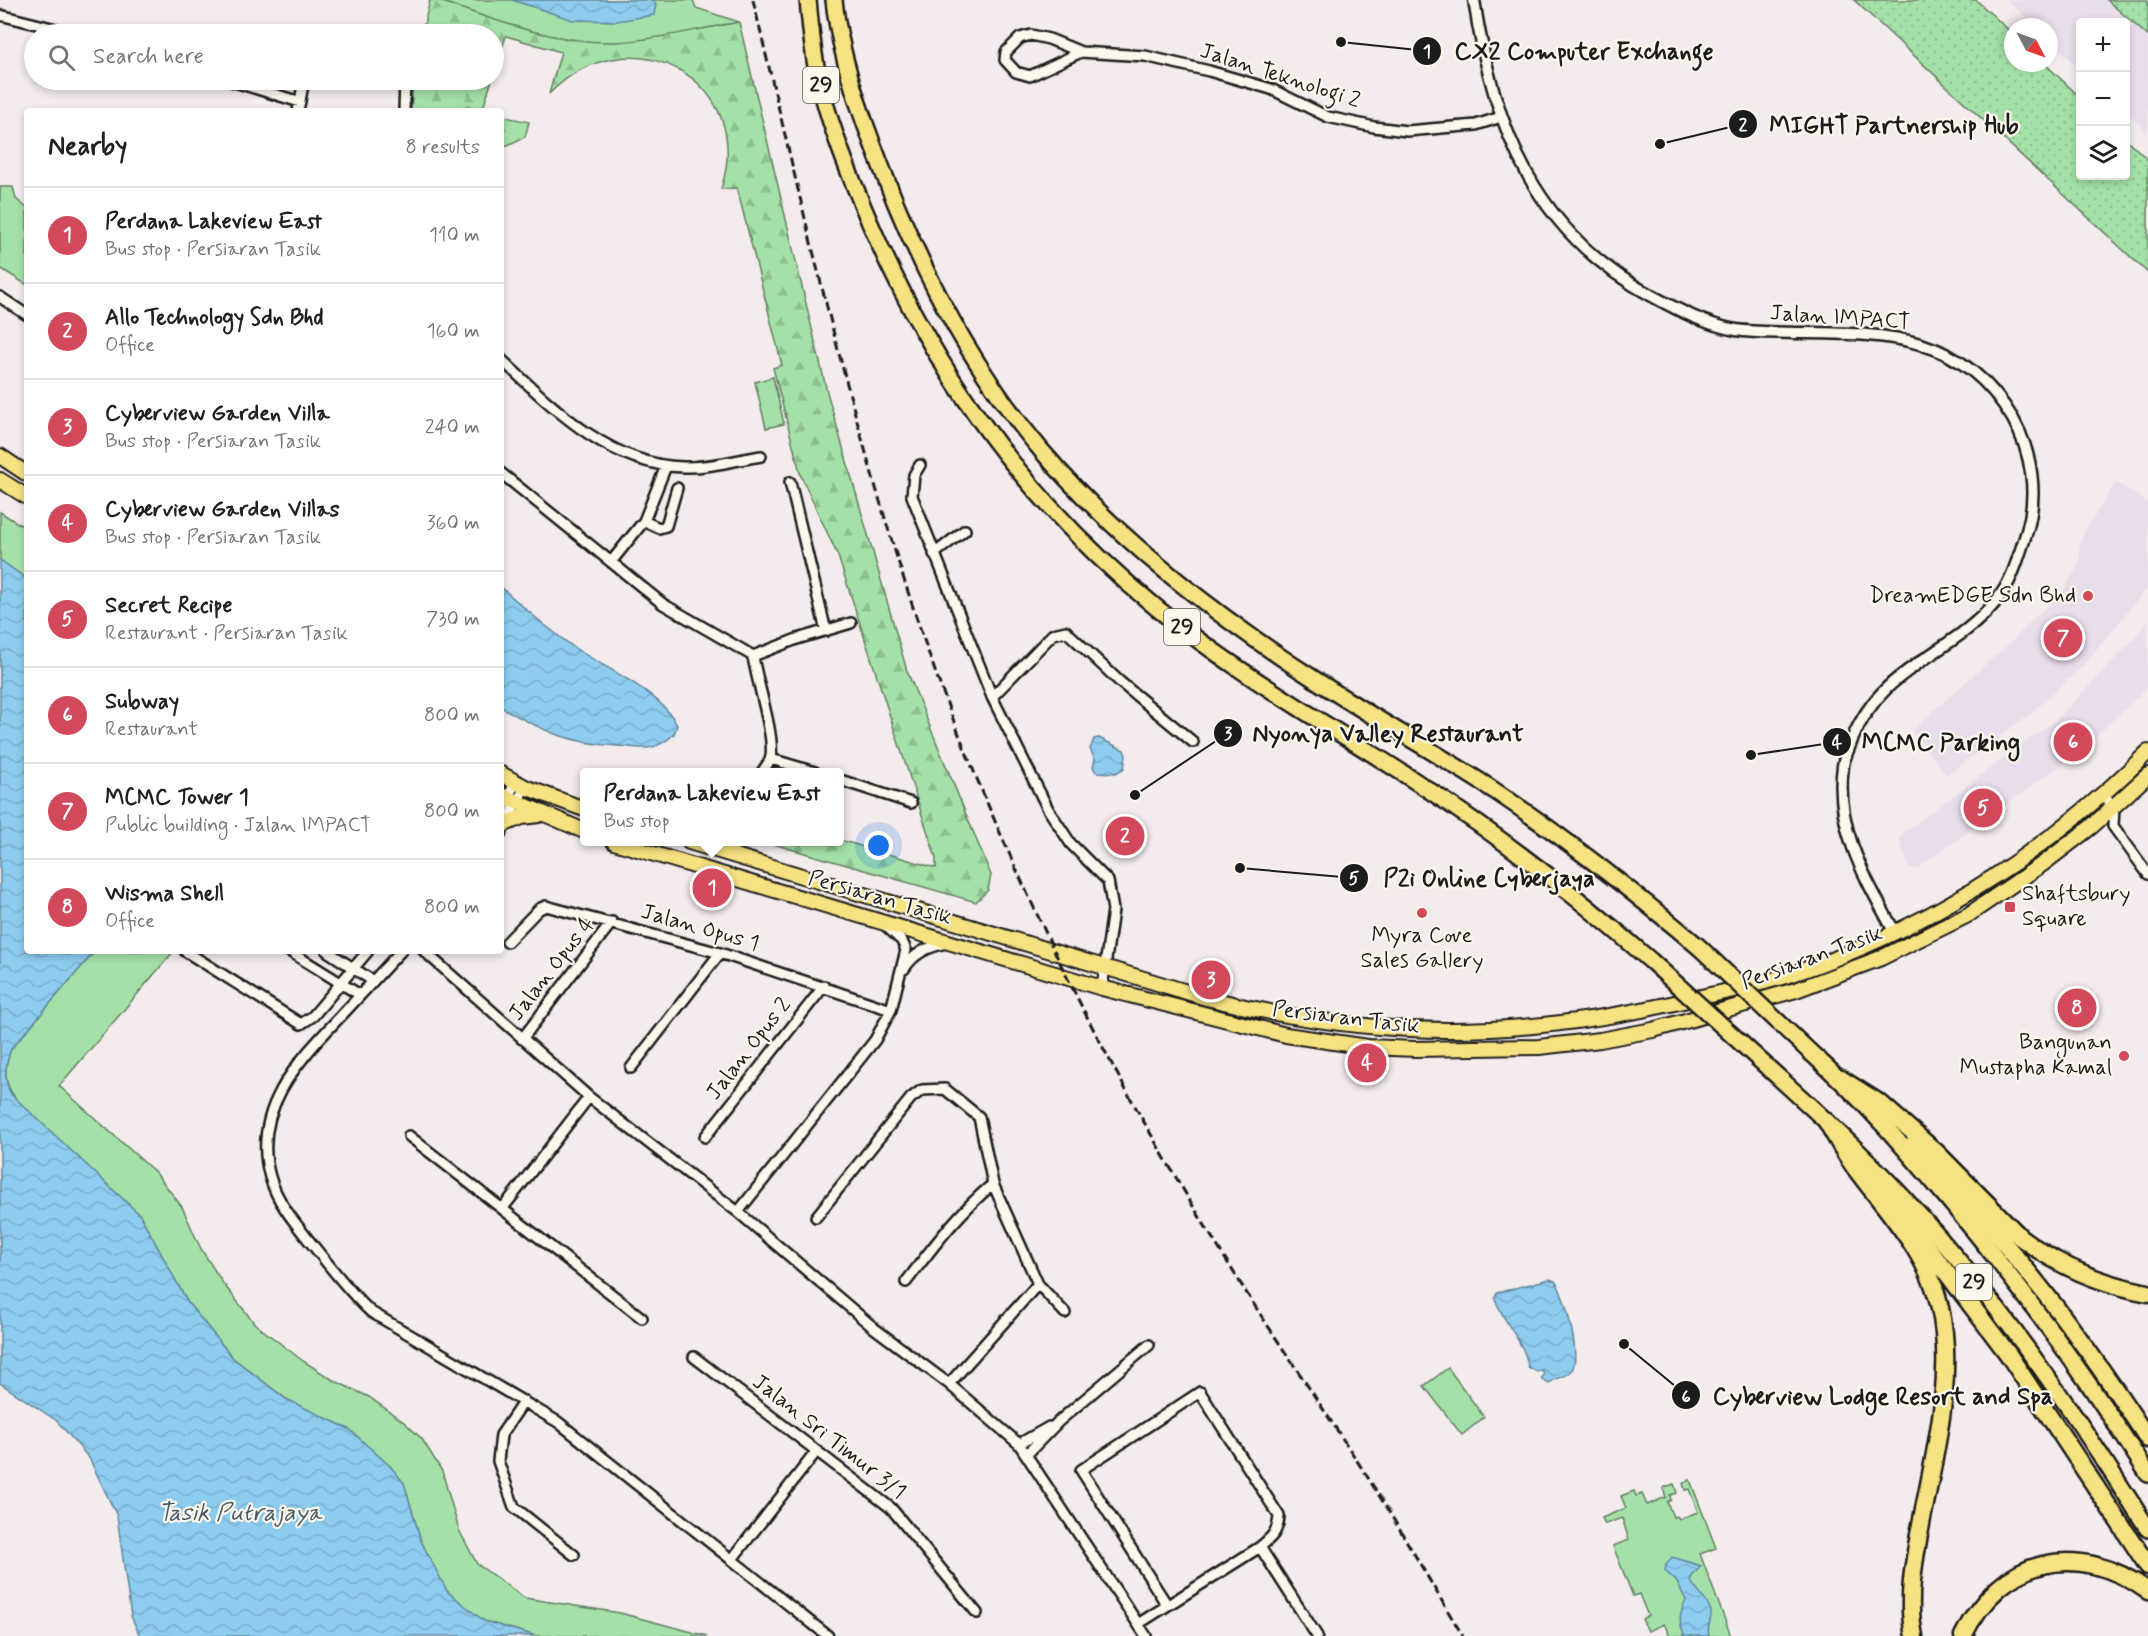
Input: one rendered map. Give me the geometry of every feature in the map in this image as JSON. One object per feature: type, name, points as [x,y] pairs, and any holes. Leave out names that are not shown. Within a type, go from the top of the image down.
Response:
[{"type":"highway","name":"29","points":[[807,0],[819,77],[839,146],[865,214],[915,318],[952,382],[991,438],[1031,487],[1123,578],[1173,620],[1228,661],[1503,842],[1651,961],[1827,1122],[1927,1225],[1997,1309],[2055,1390],[2148,1529]]},
{"type":"highway","name":"29","points":[[834,0],[849,66],[878,158],[932,283],[1004,402],[1054,464],[1118,528],[1214,609],[1327,687],[1411,738],[1545,826],[1644,901],[1699,948],[1841,1079],[1905,1146],[2054,1333],[2148,1474]]},
{"type":"highway","points":[[1841,1079],[1889,1111],[1937,1153],[2020,1237],[2036,1249],[2080,1273],[2148,1293]]},
{"type":"highway","points":[[1827,1122],[1851,1162],[1915,1249],[1929,1276],[1940,1307],[1944,1344],[1942,1404],[1915,1555],[1911,1607],[1914,1636]]},
{"type":"highway","points":[[1905,1146],[1952,1184],[2035,1278],[2148,1439]]},
{"type":"highway","points":[[1872,1167],[1894,1203],[2008,1354],[2148,1566]]},
{"type":"highway","points":[[1963,1636],[1982,1603],[1995,1590],[2008,1579],[2040,1565],[2060,1561],[2098,1565],[2115,1570],[2148,1591]]},
{"type":"main road","points":[[0,456],[24,472]]},
{"type":"main road","points":[[0,480],[24,495]]},
{"type":"main road","name":"Persiaran Tasik","points":[[702,846],[1106,968],[1270,1014],[1389,1028],[1477,1031],[1535,1028],[1600,1018],[1747,987],[1816,966],[1894,933],[1978,887],[2087,808],[2148,752]]},
{"type":"main road","points":[[504,776],[520,785],[580,807]]},
{"type":"main road","name":"Persiaran Tasik","points":[[628,846],[955,942],[1102,988],[1286,1035],[1368,1047],[1415,1049],[1529,1047],[1600,1040],[1653,1030],[1796,990],[1881,958],[1968,915],[2044,863],[2097,822],[2148,776]]},
{"type":"main road","points":[[508,799],[580,829]]},
{"type":"main road","points":[[504,823],[522,817],[542,815]]},
{"type":"street","name":"Jalan IMPACT","points":[[1474,0],[1502,117],[1516,157],[1537,192],[1566,229],[1588,252],[1631,285],[1686,314],[1740,331],[1877,335],[1927,344],[1968,369],[1987,385],[1998,396],[2018,428],[2028,456],[2033,500],[2031,518],[2011,578],[1997,600],[1982,616],[1962,633],[1904,671],[1876,698],[1857,728],[1843,764],[1843,799],[1854,857],[1894,933]]},
{"type":"street","points":[[0,15],[36,24]]},
{"type":"street","name":"Jalan Teknologi 2","points":[[1080,52],[1030,76],[1016,72],[1005,60],[1006,52],[1011,45],[1031,35],[1049,39],[1080,52],[1145,56],[1209,70],[1271,89],[1328,117],[1374,127],[1407,131],[1476,125],[1502,117]]},
{"type":"street","points":[[255,90],[299,106],[302,90]]},
{"type":"street","points":[[404,108],[405,90]]},
{"type":"street","points":[[0,297],[24,313]]},
{"type":"street","points":[[504,362],[568,418],[619,453],[666,466],[700,467],[761,456]]},
{"type":"street","points":[[920,465],[914,475],[912,496],[992,697],[1048,809],[1071,844],[1108,881],[1113,910],[1102,988]]},
{"type":"street","points":[[611,562],[644,521],[666,466]]},
{"type":"street","points":[[504,475],[663,604],[753,656],[851,623]]},
{"type":"street","points":[[790,482],[826,631]]},
{"type":"street","points":[[644,521],[659,528],[666,526],[677,488]]},
{"type":"street","points":[[934,554],[965,530]]},
{"type":"street","points":[[992,697],[1053,634],[1066,631],[1120,682],[1193,742]]},
{"type":"street","points":[[753,656],[756,681],[766,716],[771,759],[765,768]]},
{"type":"street","points":[[771,759],[801,768]]},
{"type":"street","points":[[844,781],[911,803]]},
{"type":"street","points":[[504,816],[508,799],[520,785]]},
{"type":"street","points":[[2103,794],[2114,807],[2113,826],[2148,874]]},
{"type":"street","points":[[2087,808],[2097,822],[2113,826]]},
{"type":"street","name":"Jalan Opus 1","points":[[507,942],[539,909],[546,906],[720,953],[891,1010]]},
{"type":"street","points":[[738,1212],[875,1040],[891,1010],[906,950],[896,933],[876,919]]},
{"type":"street","name":"Jalan Opus 4","points":[[522,1039],[612,922]]},
{"type":"street","points":[[900,975],[917,954],[929,947],[955,942]]},
{"type":"street","points":[[630,1068],[720,953]]},
{"type":"street","points":[[190,954],[297,1024],[309,1021],[365,954]]},
{"type":"street","points":[[294,954],[360,995]]},
{"type":"street","points":[[332,954],[373,981]]},
{"type":"street","points":[[398,954],[305,1054],[280,1089],[271,1110],[267,1134],[270,1177],[279,1200],[360,1302],[404,1332],[524,1401],[567,1429],[733,1558],[828,1636]]},
{"type":"street","points":[[427,954],[589,1098],[738,1212],[874,1328],[949,1384],[1019,1444],[1146,1636]]},
{"type":"street","name":"Jalan Opus 2","points":[[705,1137],[824,986]]},
{"type":"street","points":[[816,1217],[911,1098],[921,1090],[945,1089],[979,1118],[993,1184],[1038,1284],[1065,1314]]},
{"type":"street","points":[[503,1208],[589,1098]]},
{"type":"street","points":[[409,1136],[642,1318]]},
{"type":"street","points":[[906,1282],[943,1234],[975,1199],[993,1184]]},
{"type":"street","points":[[949,1384],[1038,1284]]},
{"type":"street","points":[[1027,1455],[1059,1421],[1149,1345]]},
{"type":"street","name":"Jalan Sri Timur 3/1","points":[[694,1357],[896,1514],[977,1614]]},
{"type":"street","points":[[1138,1624],[1260,1547],[1273,1536],[1278,1527],[1279,1516],[1200,1392],[1083,1467],[1082,1473],[1167,1605]]},
{"type":"street","points":[[524,1401],[498,1443],[498,1461],[504,1481],[514,1507],[574,1555]]},
{"type":"street","points":[[1019,1444],[1059,1421]]},
{"type":"street","points":[[733,1558],[816,1452]]},
{"type":"street","points":[[1260,1547],[1317,1636]]},
{"type":"shaded area","points":[[2007,0],[2148,0],[2148,133],[2130,115],[2130,18],[2076,18],[2076,65],[2058,48],[2058,18],[2026,18]]},
{"type":"shaded area","points":[[2116,482],[2148,503],[2148,587],[2083,666],[2030,714],[1946,775],[1912,730],[2012,641],[2065,588],[2080,562],[2080,543],[2085,531]]},
{"type":"shaded area","points":[[2148,620],[2148,687],[2078,753],[1916,869],[1910,868],[1900,843],[1904,832],[2057,719],[2134,639]]},
{"type":"green space","points":[[430,0],[446,0],[568,39],[645,39],[739,22],[827,392],[907,671],[991,875],[988,890],[976,902],[780,846],[844,846],[844,841],[936,868],[936,858],[838,556],[801,476],[773,368],[782,365],[737,188],[721,189],[727,150],[720,116],[703,89],[678,69],[647,59],[614,59],[580,70],[549,94],[561,52],[506,36],[504,42],[504,24],[424,24]]},
{"type":"green space","points":[[437,0],[693,0],[696,8],[739,22],[645,39],[593,42],[547,35]]},
{"type":"green space","points":[[1854,0],[1976,0],[2004,26],[2004,72],[2054,72],[2076,93],[2076,180],[2130,180],[2130,143],[2148,160],[2148,273]]},
{"type":"green space","points":[[2107,0],[2148,0],[2148,36],[2130,18]]},
{"type":"green space","points":[[412,90],[489,90],[483,108],[470,108],[468,105],[464,108],[411,108]]},
{"type":"green space","points":[[504,117],[529,122],[525,137],[504,147]]},
{"type":"green space","points":[[0,187],[13,187],[16,199],[24,206],[24,283],[0,268]]},
{"type":"green space","points":[[773,377],[784,424],[766,428],[755,382]]},
{"type":"green space","points":[[0,512],[24,527],[24,577],[0,560]]},
{"type":"green space","points":[[92,954],[171,954],[59,1086],[156,1173],[182,1207],[201,1249],[222,1282],[255,1324],[303,1361],[333,1380],[369,1397],[404,1422],[422,1439],[442,1471],[459,1530],[477,1564],[525,1598],[620,1613],[707,1636],[536,1636],[484,1621],[466,1608],[447,1591],[433,1566],[421,1541],[404,1483],[390,1466],[286,1399],[233,1358],[188,1303],[140,1215],[16,1099],[6,1079],[6,1065],[11,1049]]},
{"type":"green space","points":[[1448,1368],[1484,1417],[1462,1435],[1424,1386]]},
{"type":"green space","points":[[1690,1480],[1716,1548],[1700,1554],[1731,1636],[1670,1636],[1664,1624],[1648,1631],[1642,1619],[1648,1616],[1639,1594],[1633,1596],[1613,1546],[1629,1540],[1622,1518],[1605,1524],[1602,1518],[1626,1508],[1621,1496],[1634,1491],[1636,1496],[1642,1494],[1647,1505],[1666,1497],[1663,1488],[1674,1484],[1677,1493],[1670,1495],[1671,1500],[1667,1502],[1673,1517],[1677,1516],[1679,1519],[1698,1512],[1689,1489],[1685,1490],[1683,1483]]},
{"type":"water","points":[[512,0],[652,0],[656,4],[654,15],[617,21],[573,20]]},
{"type":"water","name":"Tasik Putrajaya","points":[[0,560],[24,577],[24,954],[92,954],[11,1049],[6,1072],[11,1094],[140,1215],[188,1303],[233,1358],[286,1399],[349,1429],[390,1466],[404,1483],[421,1541],[447,1591],[484,1621],[536,1636],[140,1636],[131,1616],[117,1516],[89,1458],[57,1421],[0,1383]]},
{"type":"water","points":[[504,590],[572,646],[644,690],[669,712],[677,725],[674,734],[660,744],[648,748],[635,748],[571,739],[531,723],[504,709]]},
{"type":"water","points":[[1099,738],[1124,750],[1126,755],[1124,768],[1116,773],[1096,772],[1093,767],[1095,759],[1090,749],[1094,739]]},
{"type":"water","points":[[1549,1279],[1555,1281],[1563,1298],[1571,1325],[1575,1352],[1572,1370],[1549,1384],[1541,1379],[1544,1375],[1542,1370],[1537,1372],[1528,1367],[1523,1349],[1495,1298],[1497,1293]]},
{"type":"water","points":[[1672,1557],[1701,1566],[1690,1579],[1710,1609],[1709,1636],[1685,1636],[1680,1618],[1686,1600],[1676,1581],[1665,1571]]},
{"type":"railway","points":[[753,0],[830,321],[897,559],[936,674],[995,821],[1066,976],[1165,1159],[1246,1292],[1375,1489],[1463,1636]]},
{"type":"place","name":"CX2 Computer Exchange","points":[[1341,42]]},
{"type":"place","name":"MIGHT Partnership Hub","points":[[1660,144]]},
{"type":"place","name":"DreamEDGE Sdn Bhd","points":[[2088,596]]},
{"type":"place","name":"MCMC Tower 1","points":[[2063,638]]},
{"type":"place","name":"Subway","points":[[2073,742]]},
{"type":"place","name":"MCMC Parking","points":[[1751,755]]},
{"type":"place","name":"Nyonya Valley Restaurant","points":[[1135,795]]},
{"type":"place","name":"Secret Recipe","points":[[1983,808]]},
{"type":"place","name":"Allo Technology Sdn Bhd","points":[[1125,836]]},
{"type":"place","name":"P2i Online Cyberjaya","points":[[1240,868]]},
{"type":"place","name":"Perdana Lakeview East","points":[[712,888]]},
{"type":"place","name":"Shaftsbury Square","points":[[2010,907]]},
{"type":"place","name":"Myra Cove Sales Gallery","points":[[1422,913]]},
{"type":"place","name":"Cyberview Garden Villa","points":[[1211,980]]},
{"type":"place","name":"Wisma Shell","points":[[2077,1008]]},
{"type":"place","name":"Bangunan Mustapha Kamal","points":[[2124,1056]]},
{"type":"place","name":"Cyberview Garden Villas","points":[[1367,1063]]},
{"type":"place","name":"Cyberview Lodge Resort and Spa","points":[[1624,1344]]}]
